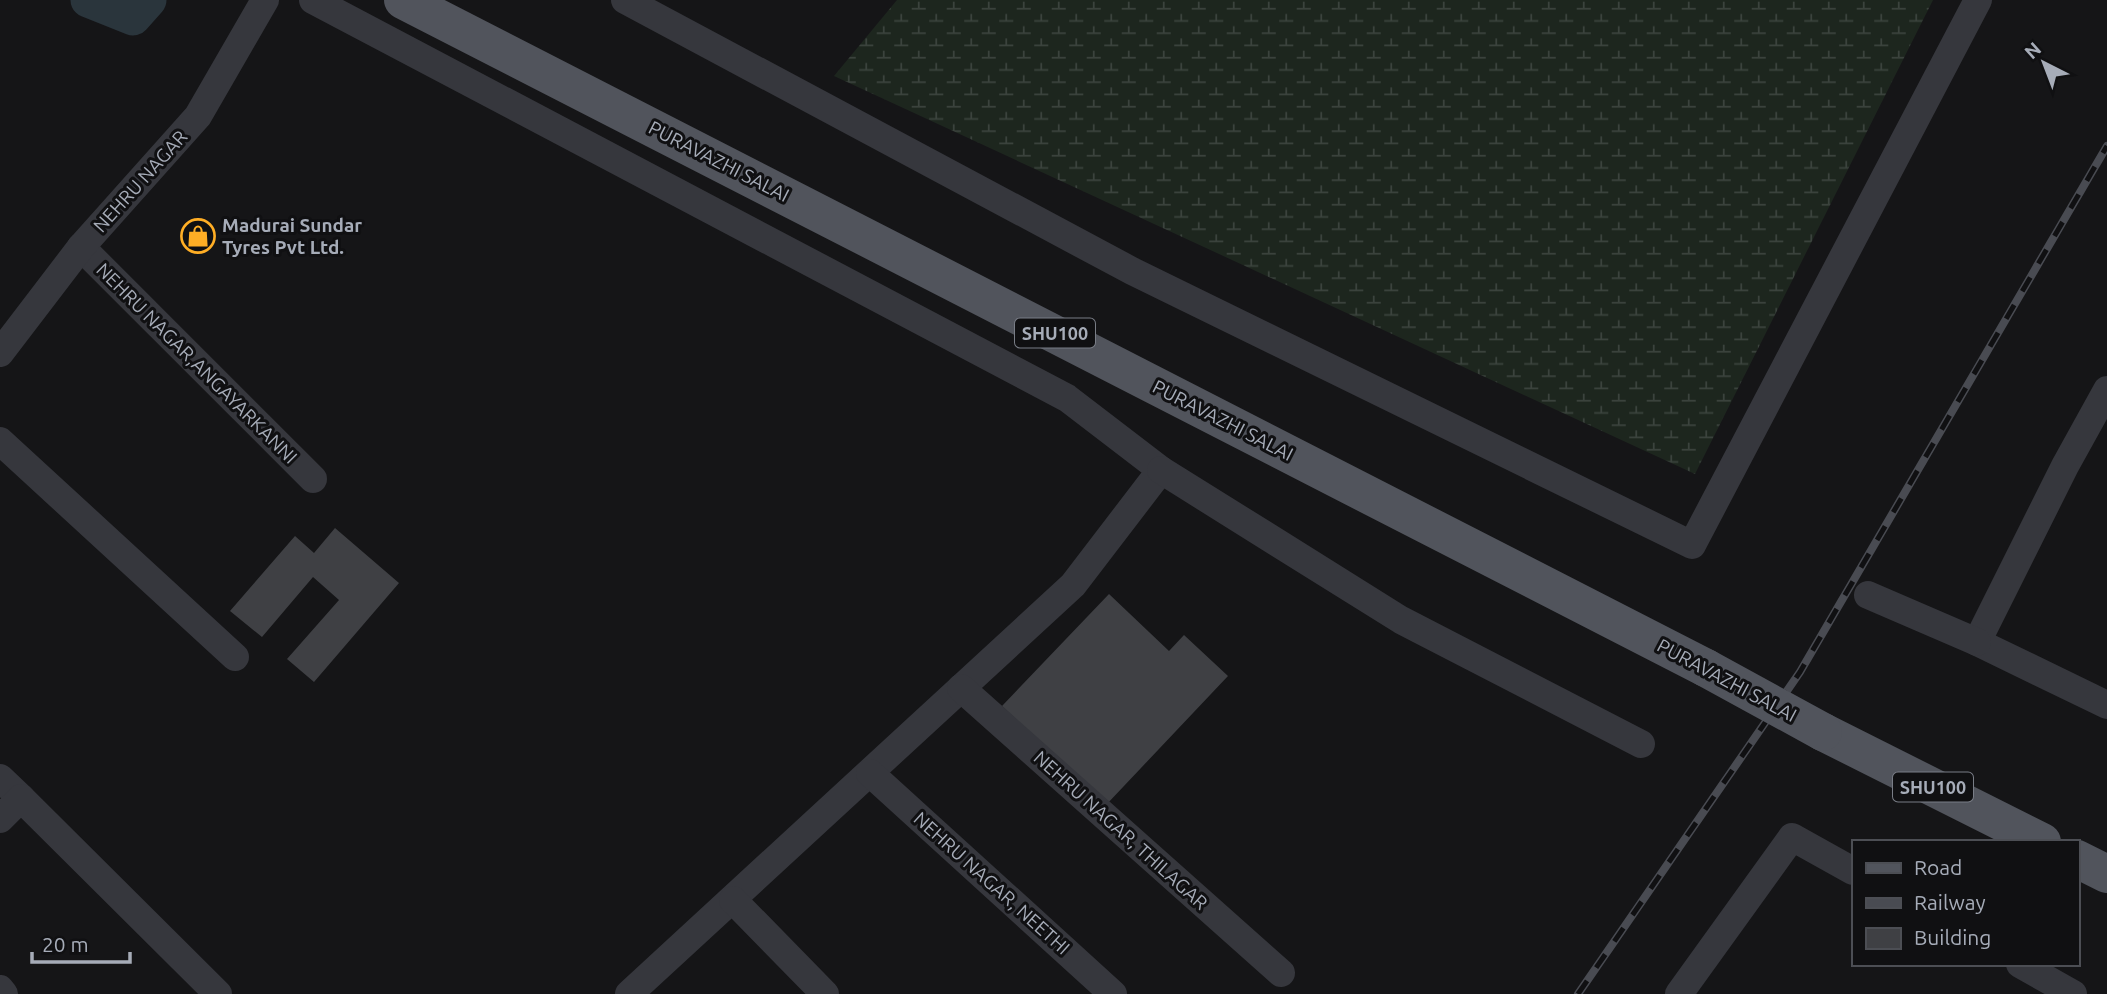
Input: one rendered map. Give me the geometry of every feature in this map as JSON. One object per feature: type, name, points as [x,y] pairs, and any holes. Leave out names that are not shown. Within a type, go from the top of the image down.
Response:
[{"type":"main road","name":"PURAVAZHI SALAI","points":[[403,0],[1706,668],[1823,732],[2038,840]]},
{"type":"main road","points":[[2079,860],[2107,874]]},
{"type":"street","name":"NEHRU NAGAR","points":[[0,353],[82,247],[198,116],[265,0]]},
{"type":"street","points":[[313,0],[1067,398],[1160,470],[1401,620],[1641,744]]},
{"type":"street","points":[[625,0],[1132,271],[1692,545],[1978,0]]},
{"type":"street","name":"NEHRU NAGAR,ANGAYARKANNI","points":[[82,247],[313,479]]},
{"type":"street","points":[[1976,642],[2065,466],[2107,390]]},
{"type":"street","points":[[0,442],[234,657]]},
{"type":"street","points":[[629,994],[1073,585],[1160,470]]},
{"type":"street","points":[[1868,595],[1976,642],[2107,705]]},
{"type":"street","name":"NEHRU NAGAR, THILAGAR","points":[[961,688],[1281,972]]},
{"type":"street","name":"NEHRU NAGAR, NEETHI","points":[[870,773],[1113,994]]},
{"type":"street","points":[[0,778],[218,994]]},
{"type":"street","points":[[0,819],[20,798]]},
{"type":"street","points":[[1679,994],[1793,837],[1852,870]]},
{"type":"street","points":[[733,900],[825,994]]},
{"type":"street","points":[[2024,966],[2073,994]]},
{"type":"street","points":[[0,989],[4,994]]},
{"type":"green space","points":[[897,0],[1933,0],[1695,474],[834,76]]},
{"type":"building","points":[[335,528],[399,583],[314,682],[287,659],[339,600],[313,577],[262,637],[230,611],[295,536],[314,553]]},
{"type":"building","points":[[1109,594],[1169,651],[1184,635],[1228,676],[1106,805],[1002,706]]},
{"type":"waterway","points":[[88,0],[133,18],[149,0]]},
{"type":"railway","points":[[1578,994],[1800,672],[2107,146]]},
{"type":"place","name":"Madurai Sundar Tyres Pvt Ltd.","points":[[198,236]]}]
